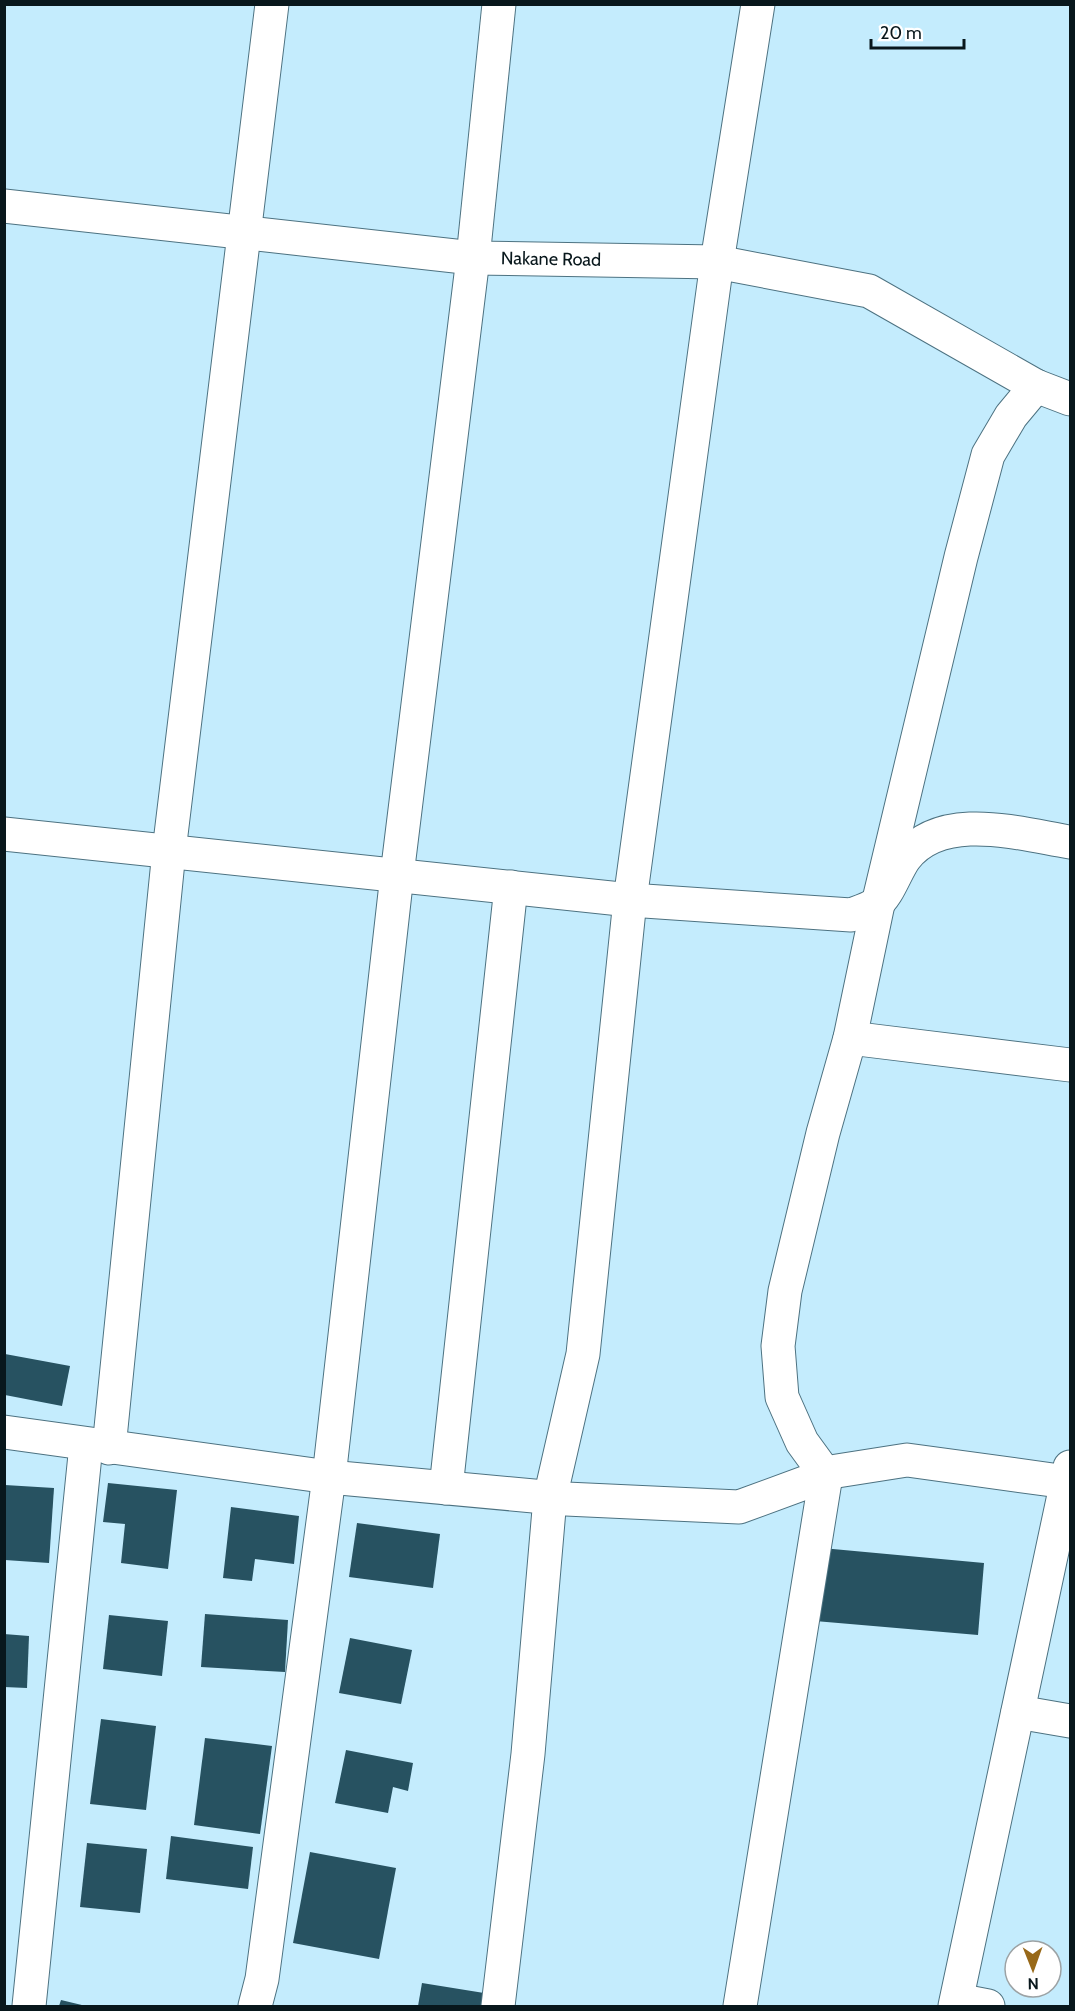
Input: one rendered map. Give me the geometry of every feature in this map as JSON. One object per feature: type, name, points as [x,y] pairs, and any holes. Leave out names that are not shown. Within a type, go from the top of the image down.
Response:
[{"type":"street","points":[[29,2007],[272,4]]},
{"type":"street","points":[[255,2007],[264,1968],[329,1477],[397,875],[473,258],[499,4]]},
{"type":"street","points":[[498,2007],[528,1754],[550,1498],[583,1354],[630,900],[717,262],[758,4]]},
{"type":"street","name":"Nakane Road","points":[[4,206],[473,258],[717,262],[869,291],[1036,386],[1071,399]]},
{"type":"street","points":[[741,2007],[826,1475],[802,1442],[782,1397],[778,1346],[785,1291],[823,1133],[850,1038],[878,903],[961,557],[988,455],[1011,416],[1036,386]]},
{"type":"street","points":[[4,834],[630,900],[851,915],[878,903],[906,857],[928,838],[949,831],[981,828],[1071,842]]},
{"type":"street","points":[[446,1488],[511,887]]},
{"type":"street","points":[[850,1038],[1071,1065]]},
{"type":"street","points":[[4,1432],[98,1447],[329,1477],[550,1498],[740,1507],[837,1471],[907,1460],[1069,1474],[956,2003],[988,2007]]},
{"type":"street","points":[[1018,1712],[1071,1721]]},
{"type":"building","points":[[5,1354],[70,1366],[62,1406],[5,1395]]},
{"type":"building","points":[[108,1483],[177,1490],[168,1569],[121,1563],[125,1524],[103,1522]]},
{"type":"building","points":[[5,1485],[54,1488],[49,1563],[5,1560]]},
{"type":"building","points":[[231,1507],[299,1516],[294,1564],[255,1559],[252,1581],[223,1578]]},
{"type":"building","points":[[357,1523],[440,1534],[433,1588],[349,1577]]},
{"type":"building","points":[[822,1548],[984,1563],[978,1635],[815,1621]]},
{"type":"building","points":[[205,1614],[288,1620],[285,1672],[201,1667]]},
{"type":"building","points":[[109,1615],[168,1621],[162,1676],[103,1669]]},
{"type":"building","points":[[4,1634],[29,1636],[27,1688],[4,1687]]},
{"type":"building","points":[[350,1638],[412,1650],[401,1704],[339,1693]]},
{"type":"building","points":[[101,1719],[156,1726],[146,1810],[90,1804]]},
{"type":"building","points":[[205,1738],[272,1746],[260,1834],[194,1825]]},
{"type":"building","points":[[346,1750],[413,1763],[408,1791],[393,1787],[388,1813],[335,1803]]},
{"type":"building","points":[[171,1836],[253,1847],[248,1889],[166,1879]]},
{"type":"building","points":[[87,1843],[147,1849],[140,1913],[80,1907]]},
{"type":"building","points":[[310,1852],[396,1868],[379,1959],[293,1943]]},
{"type":"building","points":[[422,1983],[484,1993],[481,2006],[418,2006]]},
{"type":"building","points":[[61,2000],[86,2006],[59,2006]]}]
